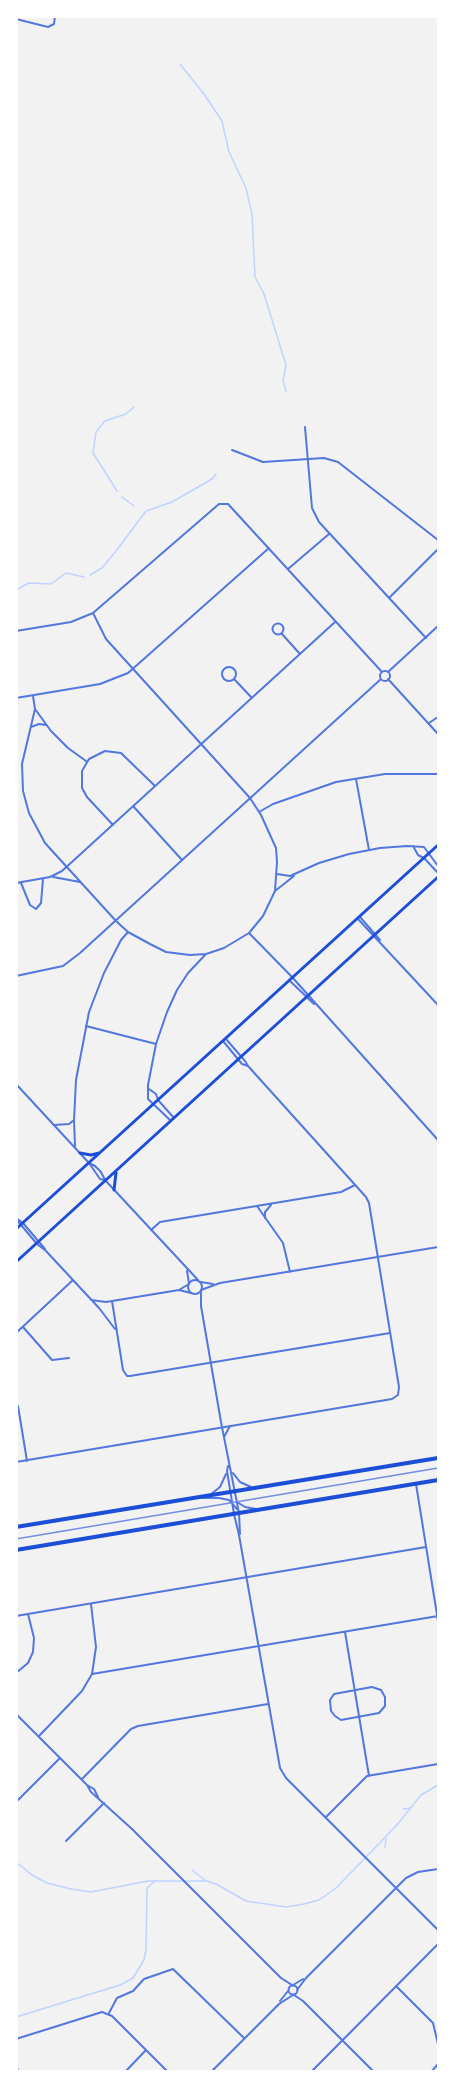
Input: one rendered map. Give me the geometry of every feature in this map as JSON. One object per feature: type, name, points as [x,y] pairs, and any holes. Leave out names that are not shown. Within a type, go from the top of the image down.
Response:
[{"type":"highway","points":[[16,1527],[438,1458]]},
{"type":"highway","points":[[16,1550],[438,1480]]},
{"type":"main road","points":[[16,1229],[438,845]]},
{"type":"main road","points":[[16,1262],[438,875]]},
{"type":"main road","points":[[80,1153],[91,1155],[100,1153]]},
{"type":"main road","points":[[114,1190],[116,1171]]},
{"type":"street","points":[[16,19],[48,27],[54,24],[55,16]]},
{"type":"street","points":[[305,427],[312,508],[319,522],[426,638]]},
{"type":"street","points":[[232,450],[263,462],[324,458],[338,462],[438,540]]},
{"type":"street","points":[[16,631],[71,622],[93,614],[219,504],[228,504],[382,672],[388,672],[438,626]]},
{"type":"street","points":[[288,569],[329,533]]},
{"type":"street","points":[[16,698],[109,682],[133,670],[269,548]]},
{"type":"street","points":[[389,598],[438,549]]},
{"type":"street","points":[[33,696],[35,709],[22,764],[25,799],[41,837],[66,867],[128,932],[166,952],[206,954],[232,944],[249,933],[263,916],[275,891],[277,874],[276,848],[260,812],[250,798],[106,639],[93,614]]},
{"type":"street","points":[[43,879],[41,903],[36,909],[30,905],[19,883],[50,877],[66,867],[336,621]]},
{"type":"street","points":[[282,633],[300,654]]},
{"type":"street","points":[[233,669],[236,673],[234,679],[227,681],[224,678],[224,670],[233,669]]},
{"type":"street","points":[[16,976],[63,966],[116,921],[381,679],[382,672]]},
{"type":"street","points":[[388,672],[388,679],[438,734]]},
{"type":"street","points":[[234,679],[252,698]]},
{"type":"street","points":[[381,679],[388,679]]},
{"type":"street","points":[[35,709],[62,743],[87,762]]},
{"type":"street","points":[[429,723],[438,717]]},
{"type":"street","points":[[31,727],[39,724],[46,725]]},
{"type":"street","points":[[113,825],[83,790],[81,775],[87,762],[101,752],[108,750],[119,752],[125,755],[155,786]]},
{"type":"street","points":[[260,812],[298,794],[336,782],[385,774],[438,774]]},
{"type":"street","points":[[356,779],[369,850]]},
{"type":"street","points":[[133,806],[182,860]]},
{"type":"street","points":[[277,874],[285,876],[296,874],[327,861],[369,850],[413,846],[424,847],[438,866]]},
{"type":"street","points":[[413,846],[418,855],[424,858],[438,875]]},
{"type":"street","points":[[275,891],[296,874]]},
{"type":"street","points":[[50,877],[80,882]]},
{"type":"street","points":[[359,918],[438,1005]]},
{"type":"street","points":[[75,1148],[76,1080],[89,1012],[104,973],[121,940],[128,932]]},
{"type":"street","points":[[249,933],[438,1140]]},
{"type":"street","points":[[172,1119],[156,1102],[148,1099],[148,1086],[156,1044],[177,990],[188,973],[206,954]]},
{"type":"street","points":[[86,1026],[156,1044]]},
{"type":"street","points":[[16,1462],[394,1398],[398,1395],[399,1387],[369,1203],[224,1040]]},
{"type":"street","points":[[16,1084],[89,1163],[100,1179],[105,1180],[199,1281],[232,1502],[237,1512]]},
{"type":"street","points":[[148,1086],[150,1091],[156,1094],[156,1102]]},
{"type":"street","points":[[54,1125],[69,1124],[74,1120]]},
{"type":"street","points":[[151,1230],[160,1222],[341,1192],[355,1185]]},
{"type":"street","points":[[266,1221],[266,1210],[275,1203]]},
{"type":"street","points":[[257,1206],[283,1243],[290,1272]]},
{"type":"street","points":[[16,1218],[74,1280],[116,1332]]},
{"type":"street","points":[[178,1290],[192,1294],[216,1284],[438,1247]]},
{"type":"street","points":[[187,1270],[188,1290],[201,1306]]},
{"type":"street","points":[[16,1333],[74,1280]]},
{"type":"street","points":[[91,1300],[112,1301],[178,1290],[194,1280],[216,1284]]},
{"type":"street","points":[[112,1301],[123,1370],[127,1376],[390,1333]]},
{"type":"street","points":[[23,1327],[52,1360],[69,1358]]},
{"type":"street","points":[[18,1406],[27,1461]]},
{"type":"street","points":[[223,1438],[230,1426]]},
{"type":"street","points":[[229,1471],[240,1482],[255,1488]]},
{"type":"street","points":[[207,1496],[220,1487],[229,1471]]},
{"type":"street","points":[[416,1484],[438,1621]]},
{"type":"street","points":[[232,1493],[237,1502],[245,1507],[259,1509]]},
{"type":"street","points":[[232,1493],[237,1502],[239,1535],[279,1768],[286,1778],[438,1930]]},
{"type":"street","points":[[196,1498],[219,1498],[232,1502],[237,1512]]},
{"type":"street","points":[[16,1616],[426,1547]]},
{"type":"street","points":[[39,1736],[82,1691],[92,1674],[96,1647],[90,1603]]},
{"type":"street","points":[[16,1673],[28,1663],[33,1652],[34,1638],[28,1614]]},
{"type":"street","points":[[92,1674],[438,1616]]},
{"type":"street","points":[[345,1632],[369,1776]]},
{"type":"street","points":[[378,1689],[384,1694],[386,1700],[384,1709],[379,1713],[341,1720],[334,1716],[330,1705],[334,1694],[355,1690],[378,1689]]},
{"type":"street","points":[[82,1779],[131,1729],[138,1726],[268,1704]]},
{"type":"street","points":[[17,1714],[82,1779],[91,1792],[186,1882],[282,1978],[293,1985],[303,2001]]},
{"type":"street","points":[[16,1802],[60,1758]]},
{"type":"street","points":[[326,1817],[369,1776],[438,1764]]},
{"type":"street","points":[[66,1841],[104,1803]]},
{"type":"street","points":[[211,2072],[279,2004],[293,1995],[306,1978],[396,1887],[412,1874],[438,1869]]},
{"type":"street","points":[[312,2072],[438,1944]]},
{"type":"street","points":[[109,2013],[117,1998],[133,1991],[144,1979],[173,1969],[244,2038]]},
{"type":"street","points":[[282,1978],[288,1990],[303,2001],[374,2072]]},
{"type":"street","points":[[279,2004],[293,1985],[306,1978]]},
{"type":"street","points":[[396,1986],[433,2022],[438,2044]]},
{"type":"street","points":[[16,2040],[102,2012],[109,2013],[168,2072]]},
{"type":"street","points":[[125,2072],[146,2050]]},
{"type":"street","points":[[16,2062],[18,2072]]},
{"type":"street","points":[[431,2072],[438,2064]]},
{"type":"waterway","points":[[180,64],[222,121],[229,152],[246,188],[252,214],[255,277],[264,294],[286,365],[283,381],[286,391]]},
{"type":"waterway","points":[[117,491],[93,453],[96,432],[105,421],[126,414],[134,407]]},
{"type":"waterway","points":[[90,575],[102,568],[146,511],[172,502],[212,479],[216,474]]},
{"type":"waterway","points":[[122,497],[134,506]]},
{"type":"waterway","points":[[16,590],[29,583],[51,584],[66,573],[84,577]]},
{"type":"waterway","points":[[16,1862],[47,1883],[91,1892],[148,1881],[206,1881],[246,1901],[286,1907],[304,1904],[319,1900],[336,1888],[396,1826],[421,1795],[438,1785]]},
{"type":"waterway","points":[[403,1809],[411,1808]]},
{"type":"waterway","points":[[385,1847],[386,1839]]},
{"type":"waterway","points":[[192,1870],[206,1881]]},
{"type":"waterway","points":[[16,2017],[120,1985],[133,1978],[144,1960],[147,1888],[155,1881]]},
{"type":"tram line","points":[[16,1539],[438,1468]]}]
